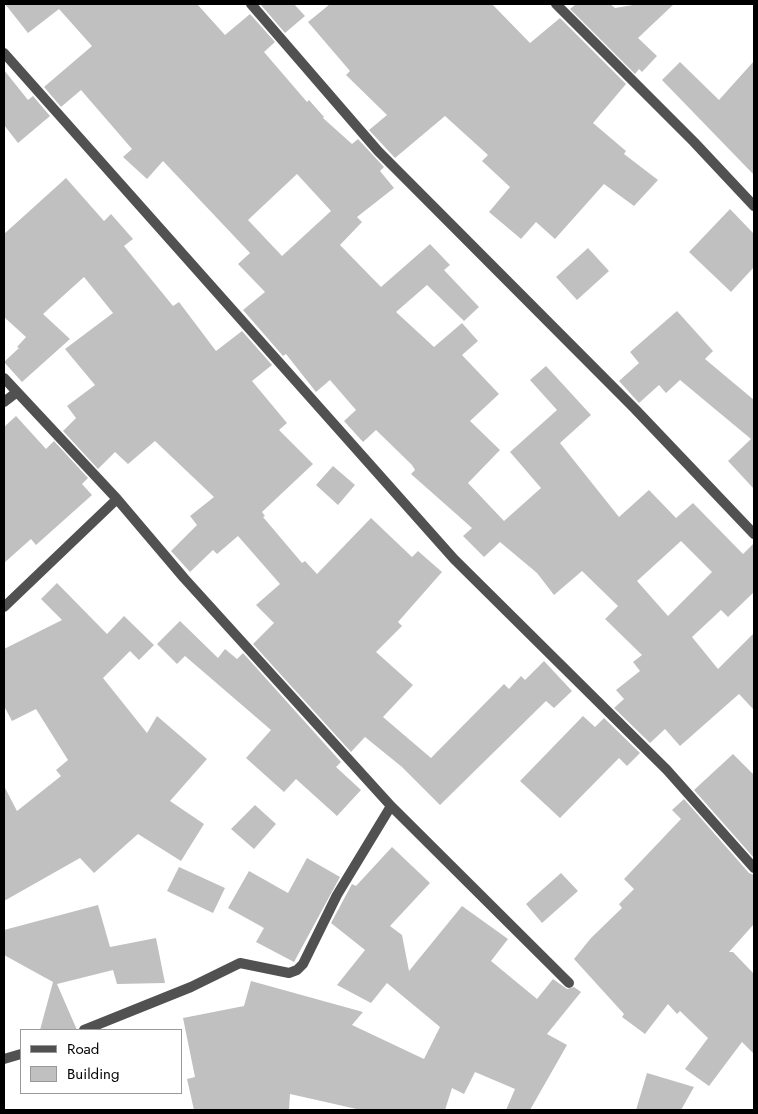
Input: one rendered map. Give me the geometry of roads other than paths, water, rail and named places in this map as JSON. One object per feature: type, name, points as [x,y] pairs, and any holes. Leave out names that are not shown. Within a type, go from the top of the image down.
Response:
[{"type":"street","points":[[251,4],[378,151],[636,410],[754,534]]},
{"type":"street","points":[[556,4],[694,142],[754,206]]},
{"type":"street","points":[[4,53],[454,560],[667,770],[754,868]]},
{"type":"street","points":[[4,378],[117,499],[184,578],[392,806],[569,983]]},
{"type":"street","points":[[4,402],[17,392]]},
{"type":"street","points":[[4,607],[117,499]]},
{"type":"street","points":[[86,1029],[191,987],[240,963],[290,973],[297,970],[304,964],[337,895],[392,806]]},
{"type":"street","points":[[4,1059],[20,1054]]}]
